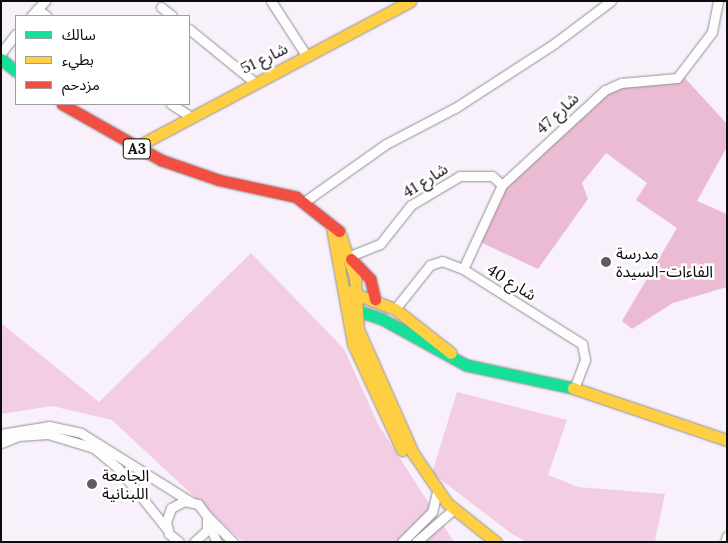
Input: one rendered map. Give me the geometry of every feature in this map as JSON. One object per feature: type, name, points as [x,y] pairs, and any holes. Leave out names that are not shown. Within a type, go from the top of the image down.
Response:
[{"type":"main road","name":"شارع 51","points":[[134,148],[188,115],[410,1]]},
{"type":"main road","points":[[1,59],[15,69]]},
{"type":"main road","name":"A3","points":[[64,105],[134,148],[219,180],[280,191],[304,202],[332,228],[341,233],[350,258],[351,308],[364,345],[413,453],[436,498],[487,542]]},
{"type":"main road","name":"A3","points":[[332,228],[351,292]]},
{"type":"main road","points":[[350,258],[370,279],[375,299]]},
{"type":"main road","points":[[351,292],[375,299],[395,309],[466,365]]},
{"type":"main road","points":[[351,308],[466,365],[574,388],[659,413],[727,440]]},
{"type":"main road","name":"A3","points":[[450,511],[496,542]]},
{"type":"street","points":[[34,13],[45,1]]},
{"type":"street","points":[[271,1],[306,55]]},
{"type":"street","points":[[304,202],[386,144],[455,108],[555,43],[611,1]]},
{"type":"street","name":"شارع 47","points":[[463,269],[502,185],[605,90],[621,83],[677,78],[712,32],[718,1]]},
{"type":"street","points":[[161,7],[171,15]]},
{"type":"street","points":[[190,31],[253,81]]},
{"type":"street","points":[[1,52],[15,35]]},
{"type":"street","points":[[173,105],[188,115]]},
{"type":"street","name":"شارع 41","points":[[350,258],[380,244],[411,205],[460,176],[492,176],[502,185]]},
{"type":"street","name":"شارع 40","points":[[395,309],[430,265],[442,262],[463,269],[582,344],[585,360],[574,388]]},
{"type":"street","points":[[1,434],[50,426],[81,433],[191,502],[233,542]]},
{"type":"street","points":[[1,443],[18,436],[48,434],[94,448],[118,468],[178,542]]},
{"type":"street","points":[[402,542],[428,518],[436,498]]},
{"type":"street","points":[[167,529],[171,508],[191,502]]},
{"type":"street","points":[[416,542],[450,511]]},
{"type":"street","points":[[194,542],[203,536],[207,519]]},
{"type":"street","points":[[207,519],[218,542]]},
{"type":"street","points":[[724,542],[727,536]]},
{"type":"shaded area","points":[[659,75],[684,77],[727,124],[727,147],[697,201],[727,214],[727,287],[673,303],[632,329],[622,321],[677,228],[636,200],[647,183],[606,153],[582,183],[588,199],[538,269],[478,241],[498,184],[609,94],[628,81]]},
{"type":"shaded area","points":[[251,253],[344,349],[379,426],[454,542],[243,542],[112,420],[52,406],[1,414],[1,323],[99,402]]},
{"type":"shaded area","points":[[457,392],[567,420],[548,475],[578,487],[665,494],[655,540],[662,542],[527,542],[512,534],[432,473]]},
{"type":"traffic: fast","points":[[1,59],[15,70]]},
{"type":"traffic: fast","points":[[350,308],[382,319],[466,365],[573,388]]},
{"type":"traffic: slow","points":[[134,148],[410,1]]},
{"type":"traffic: slow","points":[[332,228],[353,344],[402,450]]},
{"type":"traffic: slow","points":[[339,231],[355,278],[358,329],[413,453],[447,503],[496,542]]},
{"type":"traffic: slow","points":[[347,291],[395,309],[451,353]]},
{"type":"traffic: slow","points":[[573,388],[727,440]]},
{"type":"traffic: jam","points":[[64,105],[161,160],[219,180],[296,197],[339,231]]},
{"type":"traffic: jam","points":[[351,259],[370,279],[375,299]]},
{"type":"place","name":"مدرسة الفاءات-السيدة","points":[[606,262]]},
{"type":"place","name":"الجامعة اللبنانية","points":[[92,484]]}]
